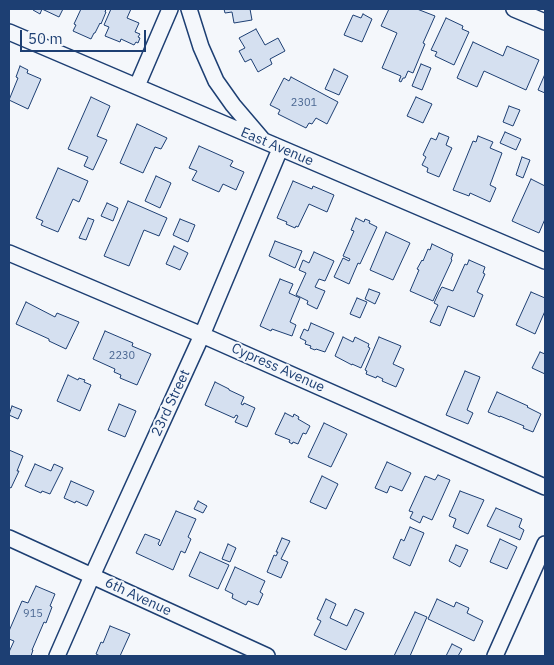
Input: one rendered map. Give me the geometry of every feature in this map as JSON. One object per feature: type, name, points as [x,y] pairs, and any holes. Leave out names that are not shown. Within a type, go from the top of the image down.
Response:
[{"type":"street","points":[[137,86],[170,9]]},
{"type":"street","points":[[189,9],[201,47],[216,81],[233,105],[264,141]]},
{"type":"street","points":[[514,9],[545,22]]},
{"type":"street","name":"East Avenue","points":[[9,32],[545,261]]},
{"type":"street","name":"23rd Street","points":[[57,656],[202,335],[280,149]]},
{"type":"street","name":"Cypress Avenue","points":[[9,253],[202,335],[545,487]]},
{"type":"street","name":"6th Avenue","points":[[9,538],[267,656]]},
{"type":"street","points":[[495,656],[545,544]]},
{"type":"building","points":[[33,9],[42,9],[40,14]]},
{"type":"building","points":[[42,9],[63,9],[59,17]]},
{"type":"building","points":[[81,9],[106,9],[101,24],[91,39],[73,31]]},
{"type":"building","points":[[111,9],[131,9],[127,18],[139,23],[135,32],[140,34],[138,43],[136,42],[134,45],[121,39],[120,42],[105,36],[109,27],[104,25]]},
{"type":"building","points":[[224,9],[250,9],[252,20],[234,23],[232,12],[225,13]]},
{"type":"building","points":[[389,9],[417,9],[435,16],[413,73],[408,71],[401,82],[399,81],[401,76],[382,68],[397,33],[381,26]]},
{"type":"building","points":[[363,14],[372,19],[362,42],[344,35],[353,15],[361,18]]},
{"type":"building","points":[[446,18],[463,26],[462,29],[469,32],[454,65],[435,56],[437,52],[431,50]]},
{"type":"building","points":[[256,29],[265,45],[278,38],[285,51],[270,59],[272,64],[258,72],[251,59],[245,62],[239,51],[245,48],[239,38]]},
{"type":"building","points":[[473,42],[503,56],[507,46],[539,60],[526,90],[484,71],[477,87],[457,78]]},
{"type":"building","points":[[421,64],[431,68],[422,90],[412,86]]},
{"type":"building","points":[[20,66],[28,70],[27,73],[41,79],[28,109],[9,100],[18,78],[16,77]]},
{"type":"building","points":[[334,69],[348,76],[339,95],[325,89]]},
{"type":"building","points":[[545,74],[545,93],[538,90]]},
{"type":"building","points":[[291,77],[338,102],[327,124],[316,118],[306,128],[278,114],[280,110],[270,105],[284,78],[289,81]]},
{"type":"building","points":[[91,97],[110,106],[97,136],[107,140],[93,170],[84,166],[88,157],[68,149]]},
{"type":"building","points":[[416,97],[432,104],[423,123],[407,116]]},
{"type":"building","points":[[509,106],[520,110],[513,126],[503,122]]},
{"type":"building","points":[[137,124],[167,138],[161,149],[155,147],[143,173],[120,163]]},
{"type":"building","points":[[505,132],[521,139],[516,150],[500,143]]},
{"type":"building","points":[[439,133],[449,137],[446,145],[452,148],[439,177],[427,172],[428,168],[422,165],[426,157],[423,155],[431,138],[436,140]]},
{"type":"building","points":[[478,136],[493,142],[490,148],[502,153],[490,185],[496,188],[490,202],[470,193],[469,196],[453,190],[473,141],[476,142]]},
{"type":"building","points":[[199,146],[233,161],[230,166],[244,172],[236,190],[223,184],[219,192],[192,180],[197,171],[189,168]]},
{"type":"building","points":[[522,157],[530,160],[523,178],[516,175]]},
{"type":"building","points":[[58,168],[88,181],[79,202],[73,199],[58,232],[41,225],[43,221],[36,218]]},
{"type":"building","points":[[156,176],[171,183],[160,208],[145,201]]},
{"type":"building","points":[[531,179],[545,186],[545,219],[539,233],[512,221]]},
{"type":"building","points":[[293,181],[312,189],[313,186],[334,195],[327,212],[309,204],[298,227],[296,226],[295,228],[277,218]]},
{"type":"building","points":[[128,201],[167,218],[159,236],[144,230],[129,266],[104,256]]},
{"type":"building","points":[[107,203],[118,208],[113,221],[101,216]]},
{"type":"building","points":[[88,218],[94,220],[86,240],[79,238]]},
{"type":"building","points":[[356,218],[364,222],[365,219],[370,221],[369,223],[377,227],[349,284],[334,277],[343,258],[349,261],[350,259],[343,256],[354,231],[351,230]]},
{"type":"building","points":[[180,219],[195,225],[188,242],[173,235]]},
{"type":"building","points":[[386,232],[410,243],[393,280],[370,270]]},
{"type":"building","points":[[275,241],[302,251],[295,268],[269,256]]},
{"type":"building","points":[[432,244],[453,254],[433,301],[410,291],[419,270],[417,269]]},
{"type":"building","points":[[174,246],[188,253],[180,270],[166,264]]},
{"type":"building","points":[[314,252],[334,261],[325,281],[319,279],[315,287],[325,291],[317,309],[307,304],[308,301],[296,295],[306,273],[299,270],[303,260],[309,263]]},
{"type":"building","points":[[469,260],[485,267],[483,273],[485,274],[477,292],[483,295],[474,317],[448,306],[440,326],[430,322],[438,305],[434,303],[442,287],[453,291],[465,264],[467,265]]},
{"type":"building","points":[[280,279],[293,284],[289,293],[300,298],[290,322],[296,325],[292,336],[260,326]]},
{"type":"building","points":[[369,289],[380,293],[375,304],[365,299]]},
{"type":"building","points":[[531,292],[545,298],[545,311],[535,334],[516,325]]},
{"type":"building","points":[[357,298],[367,302],[360,318],[350,314]]},
{"type":"building","points":[[26,302],[55,317],[57,313],[79,322],[66,349],[16,324]]},
{"type":"building","points":[[311,323],[334,333],[325,352],[310,348],[311,346],[305,344],[306,341],[300,338],[304,329],[308,331]]},
{"type":"building","points":[[105,331],[133,343],[132,346],[151,354],[137,385],[120,378],[121,375],[114,372],[115,369],[93,359]]},
{"type":"building","points":[[343,337],[353,342],[355,337],[369,344],[368,347],[370,348],[361,368],[335,356]]},
{"type":"building","points":[[379,337],[401,346],[393,364],[404,369],[396,387],[382,381],[383,379],[377,376],[376,378],[366,374],[367,371],[365,370]]},
{"type":"building","points":[[540,352],[545,354],[545,374],[532,368]]},
{"type":"building","points":[[465,371],[480,377],[467,410],[473,413],[468,424],[446,415]]},
{"type":"building","points":[[68,375],[78,380],[79,378],[85,380],[84,382],[91,385],[80,411],[57,401]]},
{"type":"building","points":[[215,382],[244,397],[241,404],[243,405],[244,403],[255,408],[247,427],[235,422],[238,416],[236,415],[234,418],[205,405]]},
{"type":"building","points":[[497,392],[541,414],[533,432],[523,428],[524,426],[488,412]]},
{"type":"building","points":[[119,404],[136,411],[125,437],[108,430]]},
{"type":"building","points":[[12,406],[22,410],[18,419],[9,415]]},
{"type":"building","points":[[285,413],[293,417],[294,414],[299,417],[298,419],[310,426],[306,434],[303,433],[298,444],[293,442],[292,444],[289,442],[290,440],[275,434]]},
{"type":"building","points":[[324,423],[347,434],[331,467],[308,457]]},
{"type":"building","points":[[9,450],[23,456],[17,471],[19,471],[11,488],[9,487]]},
{"type":"building","points":[[387,462],[411,473],[402,491],[390,486],[387,493],[375,488]]},
{"type":"building","points":[[35,464],[51,471],[54,464],[63,468],[50,494],[42,491],[41,493],[25,486]]},
{"type":"building","points":[[438,475],[450,480],[432,520],[423,516],[420,523],[410,518],[413,512],[409,511],[425,476],[435,480]]},
{"type":"building","points":[[322,476],[338,484],[326,509],[310,502]]},
{"type":"building","points":[[71,481],[94,491],[87,506],[64,498]]},
{"type":"building","points":[[460,491],[484,500],[468,534],[453,527],[456,519],[449,516]]},
{"type":"building","points":[[198,501],[207,506],[203,513],[194,509]]},
{"type":"building","points":[[496,508],[522,519],[519,527],[524,530],[520,540],[487,526]]},
{"type":"building","points":[[176,511],[196,519],[188,537],[191,539],[185,553],[181,551],[173,570],[136,553],[145,534],[160,540],[158,544],[160,546]]},
{"type":"building","points":[[410,527],[424,533],[410,566],[393,558],[401,539],[404,541]]},
{"type":"building","points":[[282,538],[290,541],[281,559],[288,562],[281,578],[267,572],[274,555],[276,556],[278,552],[276,552]]},
{"type":"building","points":[[500,539],[517,547],[507,569],[490,562]]},
{"type":"building","points":[[228,544],[236,548],[230,562],[222,559]]},
{"type":"building","points":[[456,545],[468,550],[460,567],[449,561]]},
{"type":"building","points":[[200,552],[229,565],[218,589],[189,576]]},
{"type":"building","points":[[235,567],[265,581],[260,592],[263,594],[258,605],[248,601],[246,605],[232,598],[233,594],[225,590]]},
{"type":"building","points":[[36,586],[55,594],[46,623],[44,622],[31,656],[9,656],[14,641],[9,639],[9,631],[22,601],[28,603]]},
{"type":"building","points":[[326,599],[336,604],[330,618],[347,626],[355,609],[364,613],[346,650],[314,635],[321,621],[317,619]]},
{"type":"building","points":[[437,599],[454,607],[456,602],[469,608],[467,613],[483,621],[474,641],[428,619]]},
{"type":"building","points":[[415,612],[427,617],[410,656],[394,656]]},
{"type":"building","points":[[110,626],[130,634],[120,656],[100,656],[96,654]]},
{"type":"building","points":[[452,644],[462,649],[458,656],[446,656]]}]
